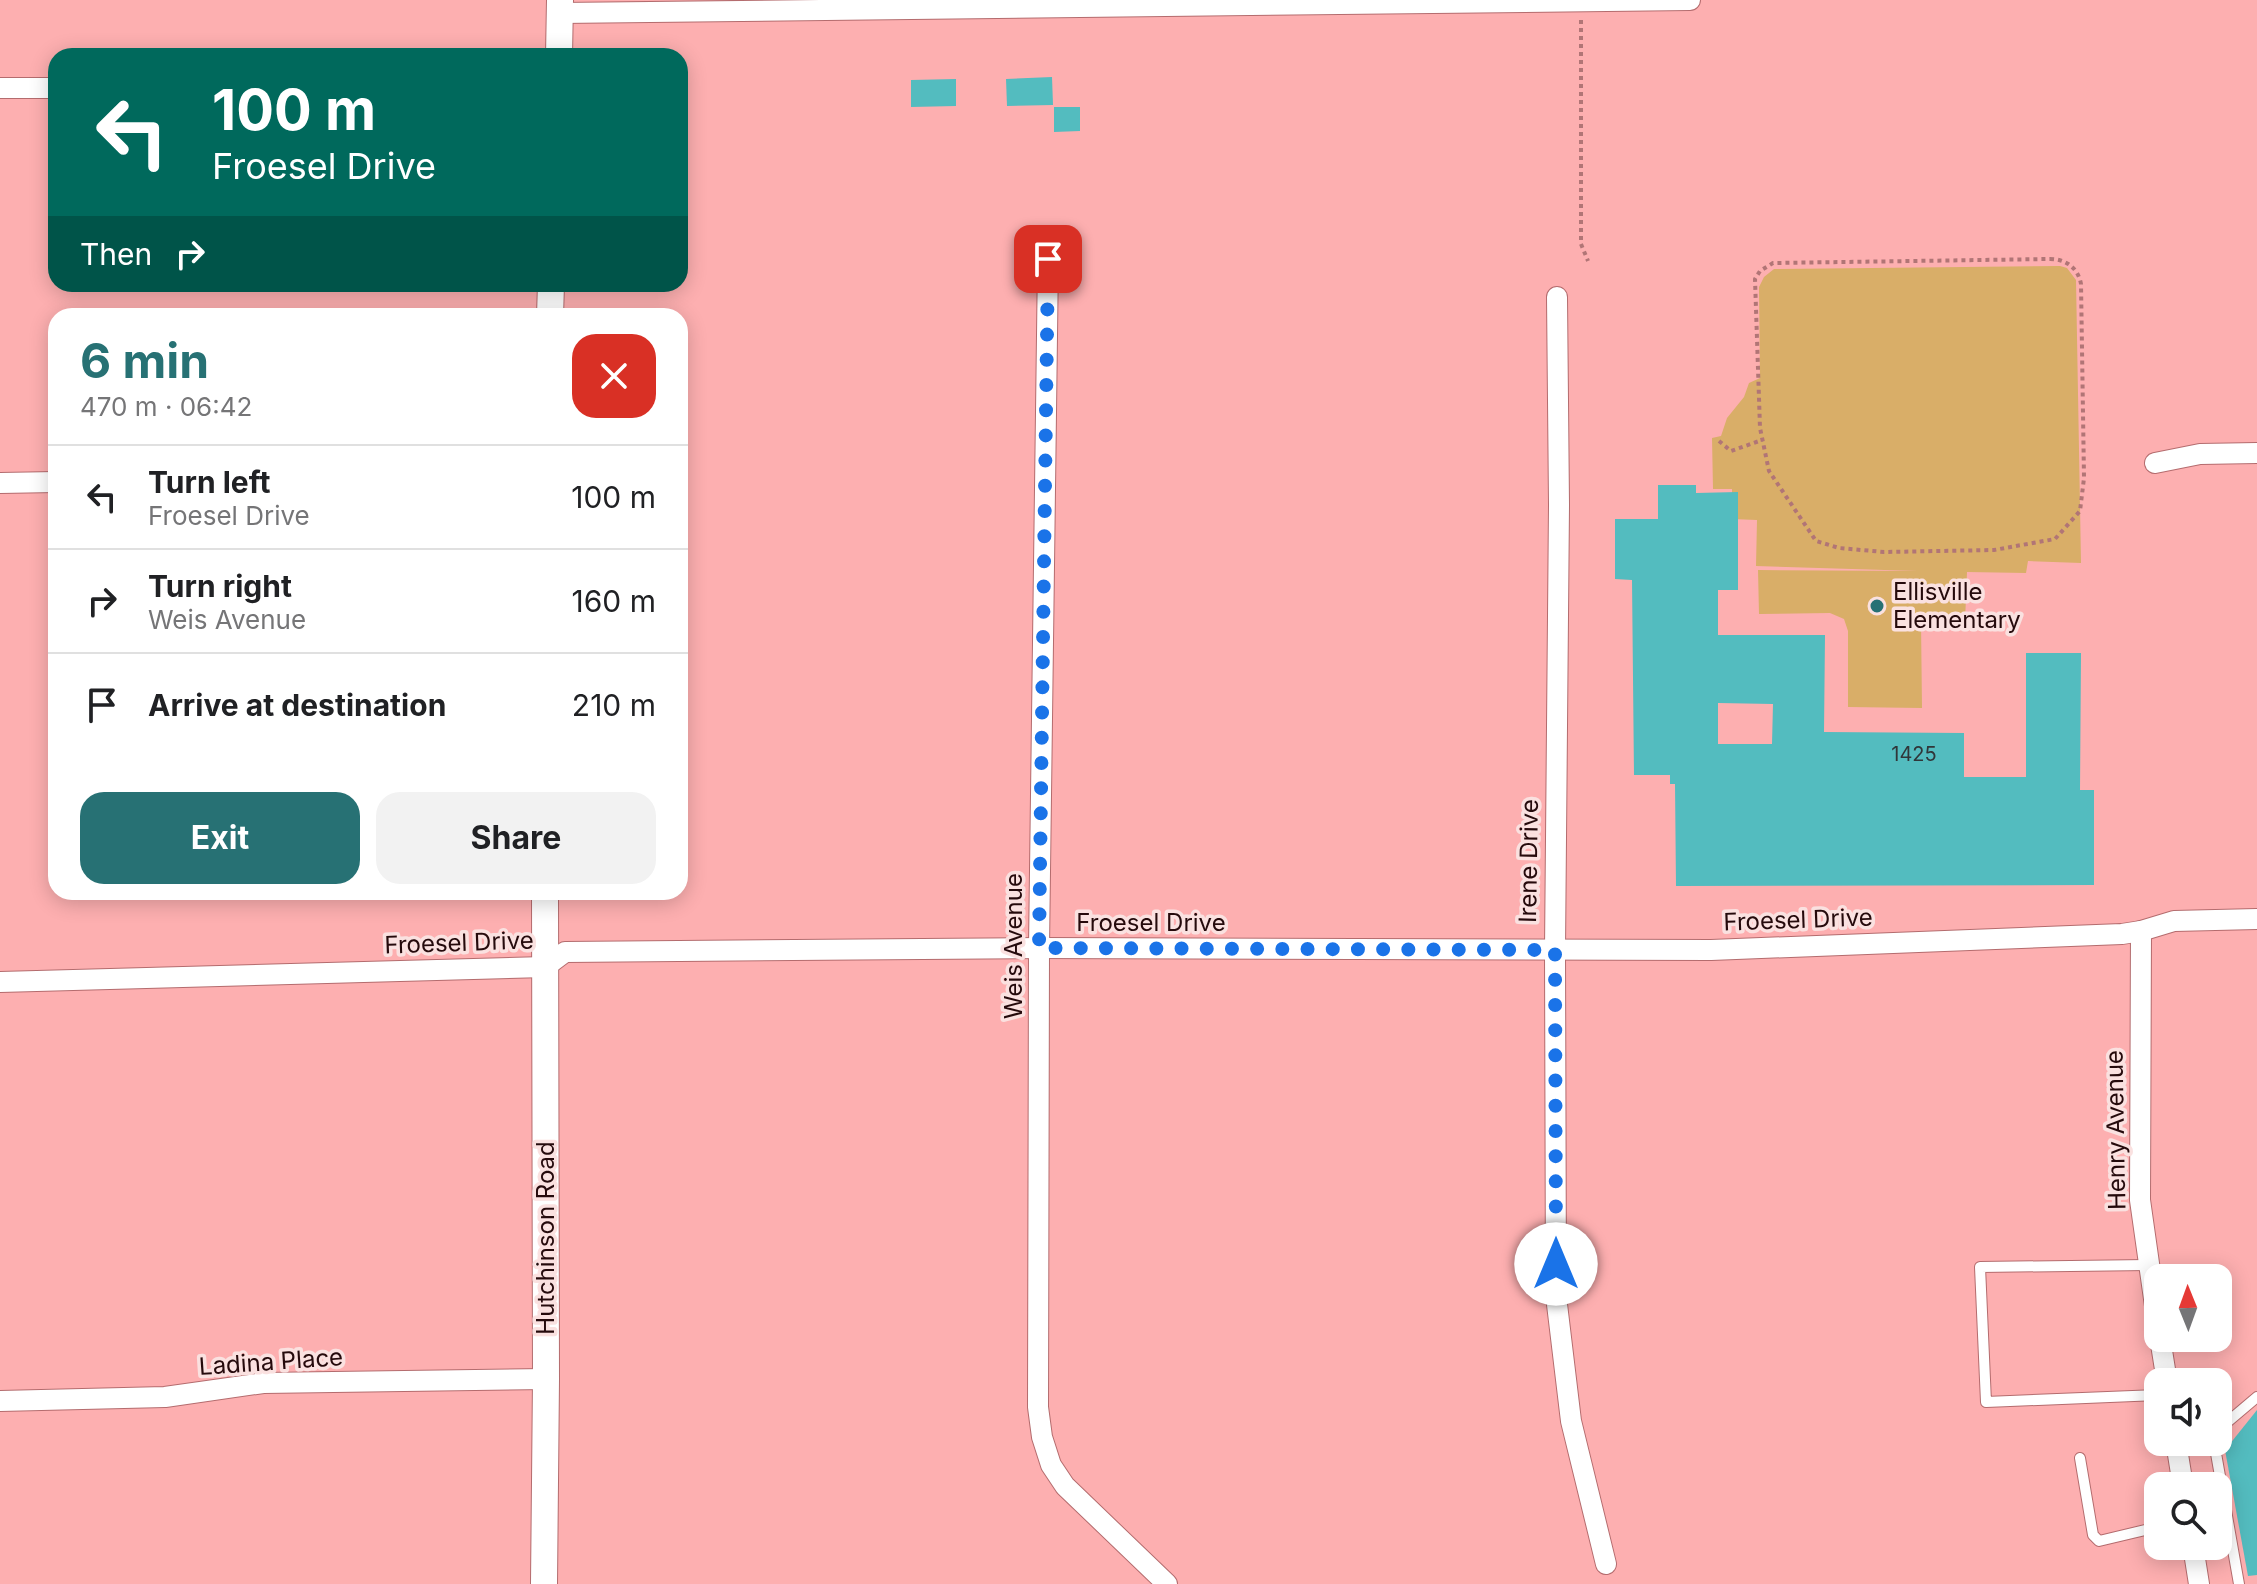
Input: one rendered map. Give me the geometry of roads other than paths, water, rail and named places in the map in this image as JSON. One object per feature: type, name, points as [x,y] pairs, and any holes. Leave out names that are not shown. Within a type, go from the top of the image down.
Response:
[{"type":"street","points":[[559,48],[560,7],[1690,0]]},
{"type":"street","points":[[0,88],[48,88]]},
{"type":"street","name":"Weis Avenue","points":[[1048,259],[1039,948],[1038,1407],[1042,1437],[1051,1465],[1065,1486],[1167,1584]]},
{"type":"street","name":"Irene Drive","points":[[1557,297],[1556,1296],[1571,1421],[1606,1564]]},
{"type":"street","points":[[2155,463],[2200,454],[2257,453]]},
{"type":"street","points":[[0,483],[48,482]]},
{"type":"street","name":"Hutchinson Road","points":[[544,1584],[545,900]]},
{"type":"street","name":"Froesel Drive","points":[[0,982],[545,967],[565,952],[1039,948],[1711,950],[2141,931],[2174,921],[2257,919]]},
{"type":"street","name":"Henry Avenue","points":[[2141,931],[2140,1200],[2148,1264]]},
{"type":"street","name":"Ladina Place","points":[[0,1401],[165,1397],[263,1383],[546,1379]]},
{"type":"street","points":[[2195,1560],[2199,1584]]},
{"type":"lane","points":[[2144,1265],[1980,1267],[1986,1402],[2144,1396]]},
{"type":"lane","points":[[2232,1418],[2257,1397]]},
{"type":"lane","points":[[2216,1456],[2239,1584]]},
{"type":"lane","points":[[2080,1458],[2093,1535],[2099,1541],[2144,1530]]},
{"type":"place","name":"Ellisville Elementary","points":[[1877,606]]}]
